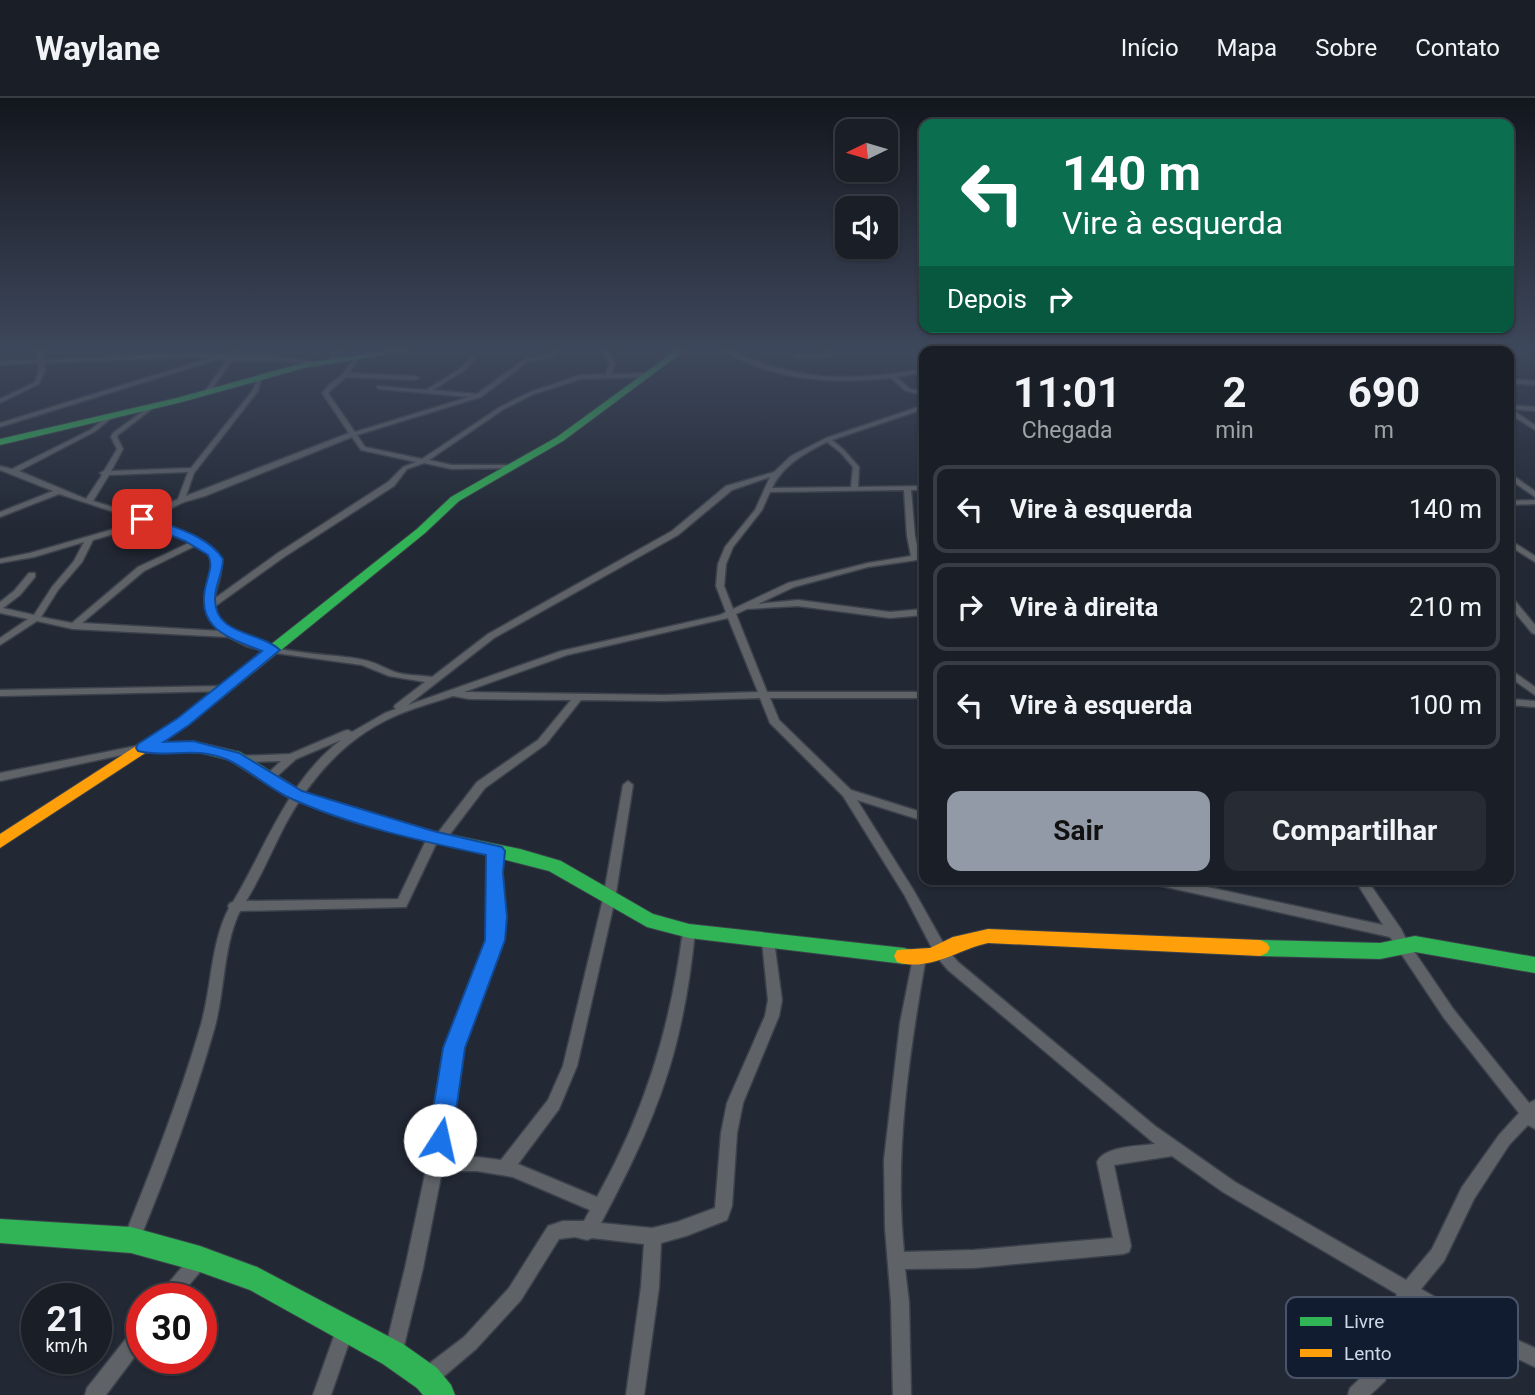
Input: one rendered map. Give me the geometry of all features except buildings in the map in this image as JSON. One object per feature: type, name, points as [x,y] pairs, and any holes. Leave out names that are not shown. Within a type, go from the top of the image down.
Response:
[{"type":"street","points":[[0,425],[44,412]]},
{"type":"street","points":[[0,442],[131,412]]},
{"type":"street","points":[[88,502],[120,449],[115,434],[145,412]]},
{"type":"street","points":[[181,500],[193,470],[239,412]]},
{"type":"street","points":[[336,412],[351,435],[369,452],[452,467],[512,467]]},
{"type":"street","points":[[0,561],[145,521],[181,500],[351,435],[428,412]]},
{"type":"street","points":[[210,606],[281,555],[391,484],[401,470],[422,462],[497,412]]},
{"type":"street","points":[[0,842],[144,748],[225,689],[421,531],[456,499],[560,439],[597,412]]},
{"type":"street","points":[[389,715],[491,636],[675,533],[729,488],[777,473],[803,453],[828,440],[911,412]]},
{"type":"street","points":[[1514,413],[1535,429]]},
{"type":"street","points":[[5,471],[92,431],[111,416]]},
{"type":"street","points":[[828,440],[856,467],[854,488]]},
{"type":"street","points":[[104,473],[193,470]]},
{"type":"street","points":[[5,471],[145,521],[197,542],[213,553],[217,559],[208,598],[214,619],[231,634]]},
{"type":"street","points":[[777,473],[755,515],[735,536],[724,553],[720,586],[761,695],[774,721],[847,793],[910,894],[941,952],[953,967],[1174,1148],[1229,1187],[1416,1297]]},
{"type":"street","points":[[755,479],[770,487],[919,488]]},
{"type":"street","points":[[1514,479],[1535,495]]},
{"type":"street","points":[[908,488],[911,536],[919,556]]},
{"type":"street","points":[[0,514],[59,491]]},
{"type":"street","points":[[1514,503],[1535,502]]},
{"type":"street","points":[[0,642],[36,618],[55,589],[78,562],[90,538]]},
{"type":"street","points":[[73,626],[141,569],[197,542]]},
{"type":"street","points":[[1514,545],[1535,560]]},
{"type":"street","points":[[269,777],[292,757],[389,715],[564,653],[714,620],[791,585],[868,565],[919,558]]},
{"type":"street","points":[[0,608],[32,575]]},
{"type":"street","points":[[743,608],[798,603],[890,615],[919,612]]},
{"type":"street","points":[[1514,605],[1535,631]]},
{"type":"street","points":[[0,608],[73,626],[231,634],[272,650],[328,660],[361,662],[391,674],[434,680]]},
{"type":"street","points":[[1522,614],[1535,614]]},
{"type":"street","points":[[1514,676],[1535,692]]},
{"type":"street","points":[[0,693],[225,689]]},
{"type":"street","points":[[455,693],[468,696],[664,698],[919,695]]},
{"type":"street","points":[[234,906],[401,904],[436,838],[481,785],[542,742],[579,696]]},
{"type":"street","points":[[1514,702],[1535,704]]},
{"type":"street","points":[[131,1240],[180,1116],[202,1048],[226,931],[234,906],[254,876],[272,835],[296,794],[322,764],[363,727]]},
{"type":"street","points":[[0,777],[144,748],[193,746],[239,759],[296,794],[356,816],[555,866],[647,919],[689,931],[828,946],[889,956],[919,957],[941,952],[960,942],[988,936],[1380,951],[1399,939]]},
{"type":"street","points":[[239,759],[292,757]]},
{"type":"street","points":[[505,1168],[554,1104],[570,1066],[609,899],[628,785]]},
{"type":"street","points":[[847,793],[919,815]]},
{"type":"street","points":[[393,1353],[414,1268],[435,1163],[454,1048],[495,940],[497,917],[493,873],[496,851]]},
{"type":"street","points":[[1174,885],[1415,944],[1535,965]]},
{"type":"street","points":[[1364,885],[1450,1014],[1533,1115],[1504,1140],[1468,1193],[1438,1255],[1405,1297]]},
{"type":"street","points":[[587,1232],[648,1113],[670,1045],[686,967],[689,931]]},
{"type":"street","points":[[426,1378],[470,1343],[515,1294],[554,1232],[564,1228],[653,1236],[721,1214],[735,1103],[772,1016],[775,1000],[768,941]]},
{"type":"street","points":[[902,1395],[892,1160],[907,1023],[919,957]]},
{"type":"street","points":[[895,1261],[974,1259],[1123,1245],[1105,1162],[1111,1158],[1174,1148]]},
{"type":"street","points":[[435,1163],[505,1168],[601,1207]]},
{"type":"street","points":[[0,1231],[131,1240],[200,1259],[257,1280],[393,1353],[426,1378],[441,1395]]},
{"type":"street","points":[[635,1395],[650,1287],[653,1236]]},
{"type":"street","points":[[180,1283],[200,1259]]},
{"type":"street","points":[[322,1395],[346,1326]]},
{"type":"street","points":[[1518,1350],[1535,1358]]},
{"type":"street","points":[[94,1395],[126,1353]]},
{"type":"street","points":[[1357,1395],[1374,1378]]},
{"type":"traffic: fast","points":[[0,442],[130,412]]},
{"type":"traffic: fast","points":[[265,656],[421,531],[455,499],[560,439],[597,412]]},
{"type":"traffic: fast","points":[[144,748],[193,746],[234,756],[296,795],[356,816],[433,837],[520,855],[555,866],[647,920],[689,931],[904,956]]},
{"type":"traffic: fast","points":[[1260,948],[1380,951],[1415,944],[1535,965]]},
{"type":"traffic: fast","points":[[0,1231],[131,1240],[200,1259],[257,1280],[393,1354],[427,1378],[441,1395]]},
{"type":"traffic: slow","points":[[0,842],[183,722],[265,656]]},
{"type":"traffic: slow","points":[[904,956],[932,956],[960,942],[988,936],[1260,948]]},
{"type":"route","points":[[142,519],[189,538],[213,553],[217,559],[217,569],[208,598],[214,619],[231,634],[272,650],[183,722],[144,748],[193,746],[234,756],[296,794],[356,816],[433,838],[496,851],[493,873],[497,917],[495,940],[454,1048],[440,1140]]}]
